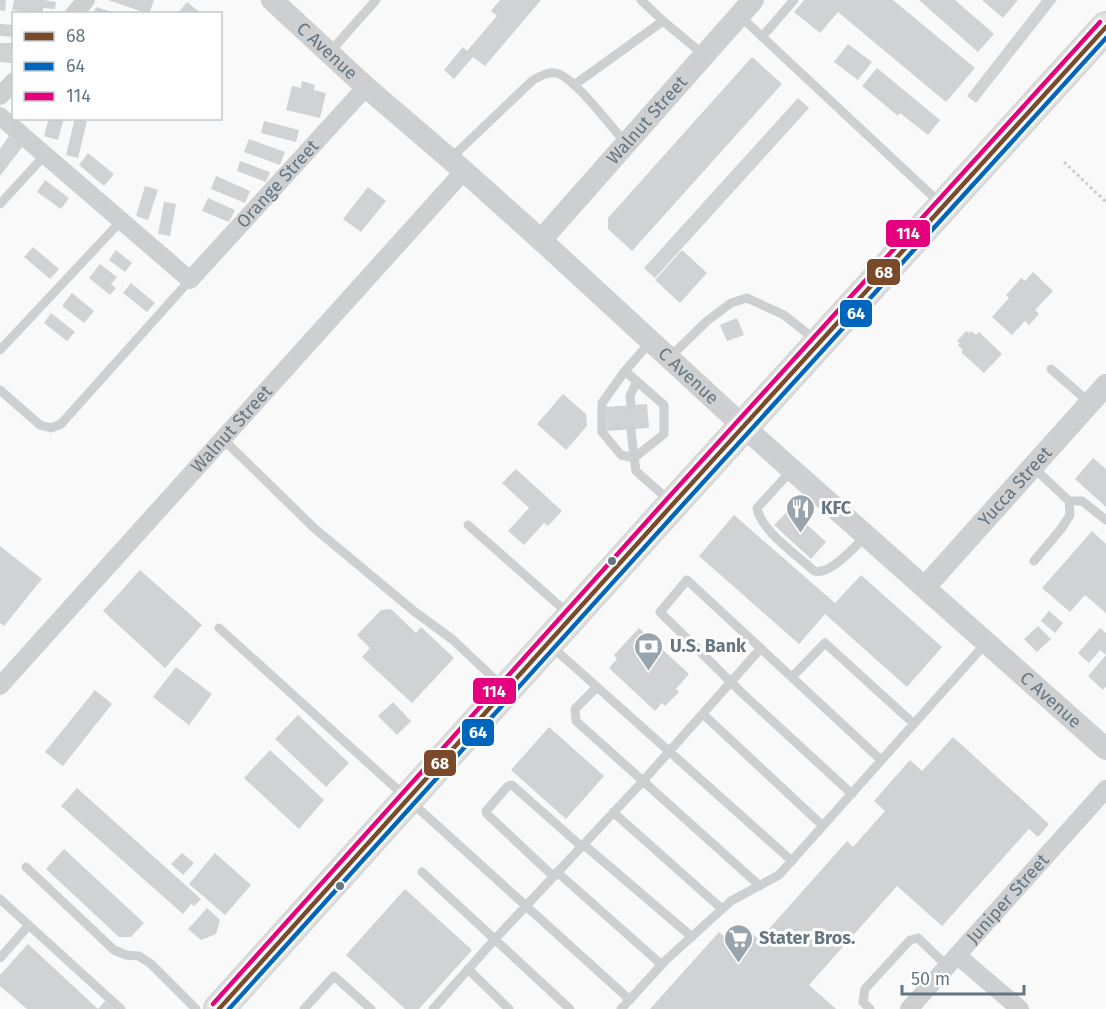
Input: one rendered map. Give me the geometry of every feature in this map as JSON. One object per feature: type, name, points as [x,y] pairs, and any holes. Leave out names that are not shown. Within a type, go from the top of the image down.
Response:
[{"type":"main road","points":[[215,1009],[408,799],[1106,27]]},
{"type":"street","points":[[76,12],[86,0]]},
{"type":"street","name":"C Avenue","points":[[278,2],[366,87],[541,240],[744,427],[1106,749]]},
{"type":"street","name":"Walnut Street","points":[[541,240],[743,8]]},
{"type":"street","points":[[0,96],[12,83]]},
{"type":"street","name":"Orange Street","points":[[190,280],[366,87]]},
{"type":"street","points":[[0,116],[190,280]]},
{"type":"street","name":"Walnut Street","points":[[0,686],[223,439],[457,165]]},
{"type":"street","name":"Yucca Street","points":[[925,587],[1106,385]]},
{"type":"street","name":"Juniper Street","points":[[909,1009],[1106,789]]},
{"type":"street","points":[[953,961],[1020,1009]]},
{"type":"lane","points":[[329,53],[376,0]]},
{"type":"lane","points":[[641,0],[704,55]]},
{"type":"lane","points":[[762,37],[794,0]]},
{"type":"lane","points":[[743,8],[762,37],[944,207]]},
{"type":"lane","points":[[574,85],[663,21]]},
{"type":"lane","points":[[457,165],[532,80],[548,73],[559,74],[574,85],[626,144]]},
{"type":"lane","points":[[0,204],[45,155]]},
{"type":"lane","points":[[0,350],[121,221]]},
{"type":"lane","points":[[0,390],[40,425],[51,428],[61,424],[190,280]]},
{"type":"lane","points":[[669,358],[707,321],[731,303],[747,298],[784,315],[820,344]]},
{"type":"lane","points":[[633,458],[621,455],[602,432],[602,403],[651,341]]},
{"type":"lane","points":[[1052,369],[1090,403]]},
{"type":"lane","points":[[625,371],[664,405],[664,434],[633,458]]},
{"type":"lane","points":[[631,405],[630,396],[637,381]]},
{"type":"lane","points":[[631,430],[636,471],[673,504]]},
{"type":"lane","points":[[223,439],[314,528],[415,612],[452,639],[506,690]]},
{"type":"lane","points":[[1033,467],[1070,501],[1082,501],[1088,504],[1106,520]]},
{"type":"lane","points":[[792,470],[757,508],[758,516],[770,531],[796,555],[819,572],[839,562],[866,536]]},
{"type":"lane","points":[[1034,561],[1070,515],[1070,501]]},
{"type":"lane","points":[[468,525],[572,617]]},
{"type":"lane","points":[[852,794],[731,682],[660,612],[687,580],[881,760]]},
{"type":"lane","points":[[219,628],[630,1000]]},
{"type":"lane","points":[[548,643],[792,861]]},
{"type":"lane","points":[[792,678],[825,643],[914,724]]},
{"type":"lane","points":[[621,1009],[662,965],[731,901],[779,875],[987,643]]},
{"type":"lane","points":[[447,1009],[436,1005],[526,905],[644,781],[761,648]]},
{"type":"lane","points":[[597,687],[575,709],[576,721],[760,886]]},
{"type":"lane","points":[[703,714],[823,826]]},
{"type":"lane","points":[[662,965],[487,814],[486,811],[495,799],[508,786],[512,785],[692,937]]},
{"type":"lane","points":[[613,812],[722,909]]},
{"type":"lane","points":[[26,867],[114,950],[126,955],[139,956],[215,1009]]},
{"type":"lane","points":[[422,872],[570,1009]]},
{"type":"lane","points":[[0,899],[121,1009]]},
{"type":"lane","points":[[0,958],[28,925]]},
{"type":"lane","points":[[870,1009],[863,1002],[865,989],[910,940],[918,938],[953,961]]},
{"type":"lane","points":[[468,969],[509,1009]]},
{"type":"lane","points":[[304,1009],[334,976],[371,1009]]},
{"type":"path","points":[[1064,162],[1106,202]]},
{"type":"building","points":[[0,0],[6,0],[5,11],[0,10]]},
{"type":"building","points":[[14,0],[56,2],[55,9],[43,8],[43,12],[12,10]]},
{"type":"building","points":[[108,0],[154,0],[150,12],[143,12]]},
{"type":"building","points":[[500,0],[541,0],[485,66],[473,57],[454,79],[444,70],[463,47],[467,51],[497,16],[491,11]]},
{"type":"building","points":[[804,0],[893,0],[975,68],[946,102],[838,12],[820,33],[794,12]]},
{"type":"building","points":[[919,0],[955,0],[994,34],[978,52]]},
{"type":"building","points":[[982,0],[1018,0],[1003,18]]},
{"type":"building","points":[[1042,0],[1057,0],[976,103],[967,96]]},
{"type":"building","points":[[187,2],[200,12],[179,12]]},
{"type":"building","points":[[96,7],[113,12],[94,12]]},
{"type":"building","points":[[0,24],[12,25],[12,37],[0,36]]},
{"type":"building","points":[[0,43],[12,43],[11,63],[0,62]]},
{"type":"building","points":[[848,44],[872,62],[858,80],[834,62]]},
{"type":"building","points":[[752,57],[782,84],[632,251],[608,229],[608,218]]},
{"type":"building","points":[[877,68],[940,120],[928,135],[900,113],[898,116],[862,86]]},
{"type":"building","points":[[302,81],[315,85],[314,90],[326,93],[320,118],[286,110],[292,86],[301,88]]},
{"type":"building","points":[[798,98],[809,108],[655,278],[644,268]]},
{"type":"building","points":[[48,120],[63,120],[58,140],[44,136]]},
{"type":"building","points":[[75,120],[87,121],[78,158],[66,155]]},
{"type":"building","points":[[264,121],[299,130],[296,142],[261,133]]},
{"type":"building","points":[[9,136],[23,146],[0,176],[0,149]]},
{"type":"building","points":[[249,139],[285,152],[280,165],[244,152]]},
{"type":"building","points":[[88,153],[114,174],[104,186],[79,165]]},
{"type":"building","points":[[240,161],[270,172],[266,182],[237,171]]},
{"type":"building","points":[[216,176],[250,191],[245,203],[211,189]]},
{"type":"building","points":[[45,180],[69,198],[61,209],[37,192]]},
{"type":"building","points":[[145,186],[158,190],[148,220],[136,216]]},
{"type":"building","points":[[368,187],[386,201],[361,232],[343,219]]},
{"type":"building","points":[[208,198],[235,210],[229,222],[202,211]]},
{"type":"building","points":[[164,202],[176,204],[170,236],[158,234]]},
{"type":"building","points":[[33,247],[59,269],[50,279],[24,257]]},
{"type":"building","points":[[116,250],[132,263],[125,272],[109,260]]},
{"type":"building","points":[[682,250],[707,273],[680,303],[655,280]]},
{"type":"building","points":[[100,264],[117,277],[111,284],[116,288],[110,295],[89,278]]},
{"type":"building","points":[[1033,272],[1053,291],[1035,310],[1039,314],[1029,325],[1025,321],[1012,335],[992,317],[1009,298],[1006,295],[1021,278],[1025,281]]},
{"type":"building","points":[[131,283],[155,303],[147,312],[123,293]]},
{"type":"building","points":[[72,293],[94,311],[84,323],[62,306]]},
{"type":"building","points":[[51,313],[75,332],[67,341],[44,323]]},
{"type":"building","points":[[737,318],[744,335],[727,341],[720,325]]},
{"type":"building","points":[[966,331],[969,333],[971,331],[976,335],[979,332],[1002,354],[984,373],[961,352],[963,350],[958,345],[960,343],[957,341]]},
{"type":"building","points":[[563,394],[586,414],[587,426],[566,450],[537,424]]},
{"type":"building","points":[[647,404],[649,428],[607,431],[606,407]]},
{"type":"building","points":[[1093,458],[1106,469],[1106,507],[1075,479]]},
{"type":"building","points":[[516,469],[562,511],[548,526],[544,523],[524,545],[508,531],[529,508],[502,483]]},
{"type":"building","name":"KFC","points":[[790,509],[826,542],[811,559],[774,525]]},
{"type":"building","points":[[734,515],[835,603],[861,575],[942,647],[907,687],[825,614],[799,644],[699,556]]},
{"type":"building","points":[[1092,531],[1106,544],[1106,613],[1085,595],[1070,612],[1042,588]]},
{"type":"building","points":[[0,546],[42,579],[4,626],[0,623]]},
{"type":"building","points":[[140,570],[202,625],[165,668],[103,611]]},
{"type":"building","points":[[391,609],[416,633],[421,627],[454,658],[412,703],[362,657],[370,648],[357,635],[381,610]]},
{"type":"building","points":[[1049,611],[1063,623],[1055,633],[1041,621]]},
{"type":"building","points":[[1038,626],[1051,639],[1037,652],[1024,639]]},
{"type":"building","name":"U.S. Bank","points":[[639,628],[689,674],[676,689],[679,692],[665,706],[662,703],[655,711],[609,668],[617,659],[614,655]]},
{"type":"building","points":[[1100,628],[1106,633],[1106,655],[1100,650],[1089,663],[1078,653]]},
{"type":"building","points":[[1106,655],[1106,686],[1103,690],[1088,676]]},
{"type":"building","points":[[176,667],[212,694],[189,725],[153,697]]},
{"type":"building","points":[[95,690],[112,704],[63,766],[45,752]]},
{"type":"building","points":[[393,702],[411,721],[397,735],[378,716]]},
{"type":"building","points":[[298,715],[349,763],[326,787],[275,739]]},
{"type":"building","points":[[549,727],[604,776],[566,819],[511,770]]},
{"type":"building","points":[[953,737],[1049,824],[1038,837],[1029,829],[942,926],[897,886],[809,985],[836,1009],[650,1009],[719,932],[731,942],[745,927],[759,940],[847,841],[853,847],[885,811],[874,801],[910,760],[922,771]]},
{"type":"building","points":[[270,750],[324,800],[299,829],[244,778]]},
{"type":"building","points":[[77,788],[201,899],[194,906],[191,904],[183,914],[61,806]]},
{"type":"building","points":[[64,849],[144,923],[131,937],[119,937],[46,869]]},
{"type":"building","points":[[182,853],[194,863],[183,875],[171,864]]},
{"type":"building","points":[[215,853],[251,885],[225,915],[189,884]]},
{"type":"building","points":[[405,889],[472,950],[419,1009],[405,1009],[346,955]]},
{"type":"building","points":[[207,908],[220,920],[216,934],[201,940],[188,929]]},
{"type":"building","points":[[28,944],[98,1009],[27,1009],[0,986],[0,975]]},
{"type":"building","points":[[105,1001],[114,1009],[98,1009]]},
{"type":"transit line","name":"114","points":[[213,1004],[1100,22]]},
{"type":"transit line","name":"68","points":[[219,1009],[1106,27]]},
{"type":"transit line","name":"64","points":[[229,1009],[1106,38]]},
{"type":"place","name":"KFC","points":[[800,534]]},
{"type":"place","name":"U.S. Bank","points":[[649,672]]},
{"type":"place","name":"Stater Bros.","points":[[738,964]]}]
